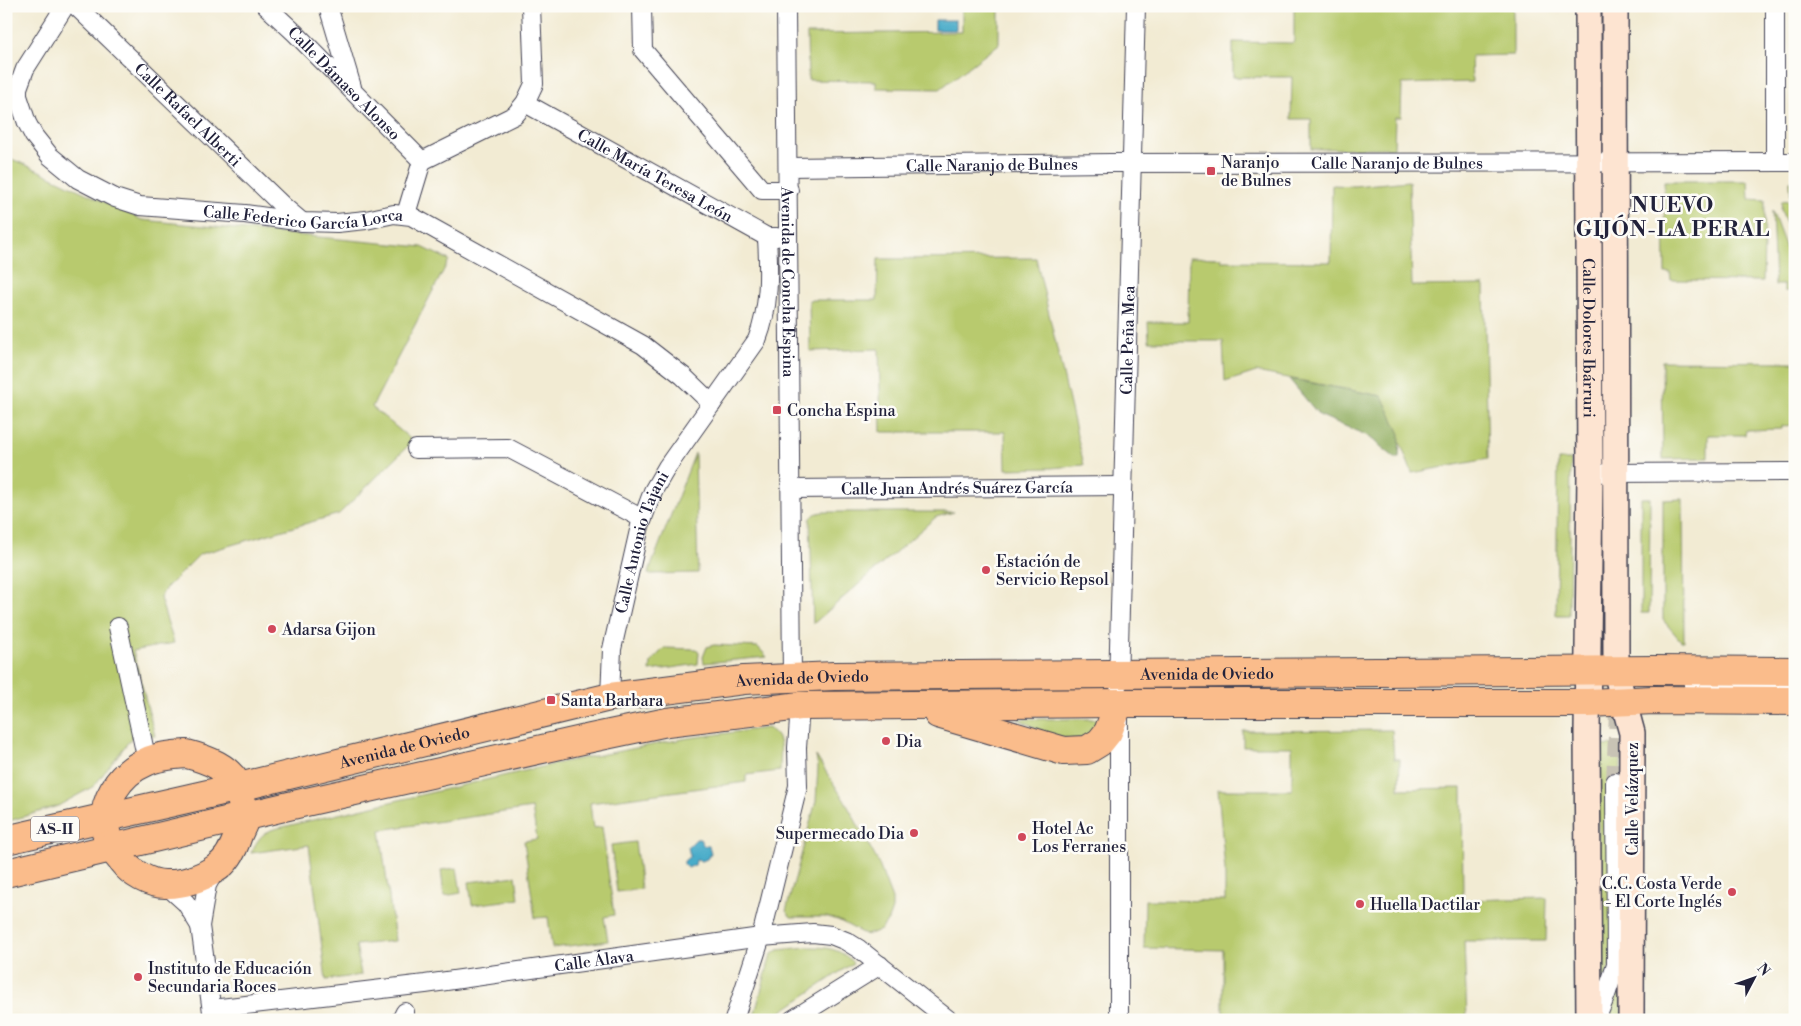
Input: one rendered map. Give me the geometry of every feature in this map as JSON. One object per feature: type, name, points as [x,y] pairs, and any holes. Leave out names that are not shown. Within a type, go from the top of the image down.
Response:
[{"type":"main road","name":"Avenida de Oviedo","points":[[6,840],[105,819],[610,697],[744,680],[834,676],[1118,673],[1616,670],[1795,671]]},
{"type":"main road","name":"Avenida de Oviedo","points":[[6,873],[543,748],[667,722],[800,706],[1119,703],[1588,703],[1623,700],[1795,701]]},
{"type":"main road","name":"Avenida de Oviedo","points":[[908,705],[991,728],[1064,752],[1087,750],[1100,742],[1108,732],[1119,703]]},
{"type":"main road","points":[[78,856],[108,861],[151,881],[165,884],[193,880],[217,869],[233,850],[245,817],[239,787],[227,773],[209,760],[186,754],[166,756],[147,761],[136,766],[121,778],[111,794],[105,819],[106,833],[112,849],[129,870]]},
{"type":"street","name":"Calle Federico García Lorca","points":[[65,6],[25,69],[18,88],[21,106],[34,136],[50,156],[78,179],[115,198],[140,206],[245,214],[303,222],[337,223],[406,214],[643,345],[682,376],[712,404]]},
{"type":"street","name":"Calle Rafael Alberti","points":[[76,6],[282,205],[303,222]]},
{"type":"street","name":"Calle Dámaso Alonso","points":[[266,6],[422,161]]},
{"type":"street","points":[[328,6],[352,90]]},
{"type":"street","points":[[406,214],[422,161],[515,115],[525,103],[534,84],[531,6]]},
{"type":"street","points":[[642,6],[643,50],[762,190],[789,190]]},
{"type":"street","name":"Avenida de Concha Espina","points":[[786,6],[792,678]]},
{"type":"street","name":"Calle Peña Mea","points":[[1119,1020],[1118,673],[1136,6]]},
{"type":"street","name":"Calle Dolores Ibárruri","points":[[1588,6],[1590,473],[1588,671]]},
{"type":"street","name":"Calle Dolores Ibárruri","points":[[1615,6],[1616,670]]},
{"type":"street","points":[[1775,6],[1776,162]]},
{"type":"street","name":"Calle María Teresa León","points":[[525,103],[767,237]]},
{"type":"street","name":"Calle Naranjo de Bulnes","points":[[788,167],[1131,163],[1795,162]]},
{"type":"street","points":[[767,237],[789,236]]},
{"type":"street","name":"Calle Antonio Tajani","points":[[610,697],[612,649],[643,518],[653,491],[667,467],[757,340],[763,324],[768,300],[767,237]]},
{"type":"street","points":[[416,449],[508,448],[643,518]]},
{"type":"street","points":[[1590,473],[1795,472]]},
{"type":"street","name":"Calle Juan Andrés Suárez García","points":[[791,488],[1122,486]]},
{"type":"street","points":[[118,627],[147,761]]},
{"type":"street","name":"Calle Velázquez","points":[[1616,670],[1632,733],[1631,1020]]},
{"type":"street","points":[[1588,671],[1589,1020]]},
{"type":"street","points":[[1693,686],[1795,686]]},
{"type":"street","points":[[734,1020],[761,937],[798,786],[797,732],[800,706]]},
{"type":"street","points":[[209,760],[257,774],[281,777]]},
{"type":"street","points":[[41,832],[73,817],[94,804],[121,778]]},
{"type":"street","name":"Calle Velázquez","points":[[1596,1020],[1616,965],[1615,782]]},
{"type":"street","points":[[213,1014],[200,926],[208,886],[217,869]]},
{"type":"street","points":[[165,884],[186,903],[200,926]]},
{"type":"street","name":"Calle Álava","points":[[213,1014],[761,937],[813,933],[831,934],[859,949],[949,1020]]},
{"type":"street","points":[[792,1020],[880,965]]},
{"type":"green space","points":[[962,6],[999,6],[999,44],[940,89],[876,88],[876,81],[808,80],[807,34],[962,32]]},
{"type":"green space","points":[[1294,6],[1513,6],[1513,55],[1471,56],[1472,82],[1402,84],[1401,117],[1395,117],[1394,148],[1311,149],[1311,119],[1291,119],[1292,77],[1233,77],[1233,42],[1294,43]]},
{"type":"green space","points":[[6,160],[14,160],[33,168],[142,220],[422,247],[449,260],[372,407],[413,441],[339,514],[200,554],[165,589],[160,598],[174,643],[133,651],[155,736],[133,736],[94,786],[58,806],[6,822]]},
{"type":"green space","points":[[1409,181],[1412,286],[1484,285],[1488,459],[1412,473],[1382,396],[1256,372],[1225,382],[1223,341],[1149,341],[1148,322],[1188,322],[1189,257],[1221,258],[1221,261],[1331,262],[1332,185],[1354,186]]},
{"type":"green space","points":[[1664,181],[1748,181],[1749,199],[1765,200],[1763,281],[1671,280],[1670,273],[1665,273]]},
{"type":"green space","points":[[1790,181],[1795,181],[1795,245],[1781,210],[1782,201],[1791,200]]},
{"type":"green space","points":[[1772,211],[1795,272],[1795,291],[1784,291],[1784,285],[1775,285]]},
{"type":"green space","points":[[1036,258],[1084,465],[1006,469],[1005,432],[881,432],[879,349],[810,351],[809,300],[877,300],[878,259]]},
{"type":"green space","points":[[1662,361],[1795,362],[1795,425],[1782,426],[1782,429],[1746,430],[1745,435],[1708,435],[1708,458],[1663,459]]},
{"type":"green space","points":[[1289,379],[1382,396],[1400,434],[1399,458],[1395,458],[1368,436],[1319,415]]},
{"type":"green space","points":[[695,453],[698,573],[648,574]]},
{"type":"green space","points":[[1558,460],[1571,460],[1569,615],[1556,615]]},
{"type":"green space","points":[[1641,498],[1650,498],[1649,613],[1641,613]]},
{"type":"green space","points":[[1683,499],[1684,641],[1681,641],[1663,620],[1663,500]]},
{"type":"green space","points":[[822,512],[954,512],[936,517],[813,624],[810,519],[815,514]]},
{"type":"green space","points":[[714,645],[758,647],[767,657],[704,663],[703,657],[707,647]]},
{"type":"green space","points":[[664,648],[696,649],[699,653],[698,664],[650,671],[651,662]]},
{"type":"green space","points":[[1018,719],[1099,719],[1090,734],[1072,739],[1053,735]]},
{"type":"green space","points":[[767,728],[777,736],[779,741],[781,752],[780,771],[746,775],[746,782],[590,803],[593,828],[602,827],[614,915],[604,917],[608,941],[552,948],[548,917],[535,918],[524,841],[537,839],[532,808],[380,830],[395,941],[356,945],[361,975],[326,980],[309,845],[251,853],[260,838],[274,829],[563,762],[688,738]]},
{"type":"green space","points":[[1392,730],[1394,759],[1400,759],[1399,789],[1462,788],[1463,900],[1547,898],[1546,941],[1464,941],[1467,1020],[1223,1020],[1223,950],[1144,948],[1145,900],[1225,901],[1225,870],[1218,790],[1292,790],[1292,747],[1243,747],[1243,731]]},
{"type":"green space","points":[[1622,745],[1611,961],[1601,995],[1597,746]]},
{"type":"green space","points":[[816,756],[846,803],[878,862],[892,899],[892,909],[888,920],[881,930],[866,935],[838,920],[826,917],[791,917],[786,911],[816,801],[818,767]]},
{"type":"green space","points":[[635,842],[641,889],[617,892],[611,845]]},
{"type":"green space","points":[[457,868],[461,893],[444,896],[441,870]]},
{"type":"green space","points":[[516,876],[519,899],[472,905],[469,882]]},
{"type":"green space","points":[[807,947],[838,951],[853,963],[769,1020],[753,1020],[771,955],[778,950]]},
{"type":"green space","points":[[1620,965],[1622,1020],[1602,1020]]},
{"type":"water","points":[[935,20],[956,20],[956,30],[935,30]]},
{"type":"water","points":[[696,839],[700,839],[704,846],[709,846],[711,853],[707,859],[702,861],[696,860],[695,865],[688,868],[684,861],[690,856],[688,847]]},
{"type":"tunnel","points":[[1615,782],[1618,712],[1623,705]]},
{"type":"place","name":"Naranjo de Bulnes","points":[[1211,171]]},
{"type":"place","name":"Concha Espina","points":[[777,410]]},
{"type":"place","name":"Estación de Servicio Repsol","points":[[986,570]]},
{"type":"place","name":"Adarsa Gijon","points":[[272,629]]},
{"type":"place","name":"Santa Barbara","points":[[551,700]]},
{"type":"place","name":"Dia","points":[[886,741]]},
{"type":"place","name":"Supermecado Dia","points":[[914,833]]},
{"type":"place","name":"Hotel Ac Los Ferranes","points":[[1022,837]]},
{"type":"place","name":"C.C. Costa Verde - El Corte Inglés","points":[[1732,892]]},
{"type":"place","name":"Huella Dactilar","points":[[1360,904]]},
{"type":"place","name":"Instituto de Educación Secundaria Roces","points":[[138,977]]},
{"type":"district","name":"NUEVO GIJÓN-LA PERAL","points":[[1673,217]]}]
